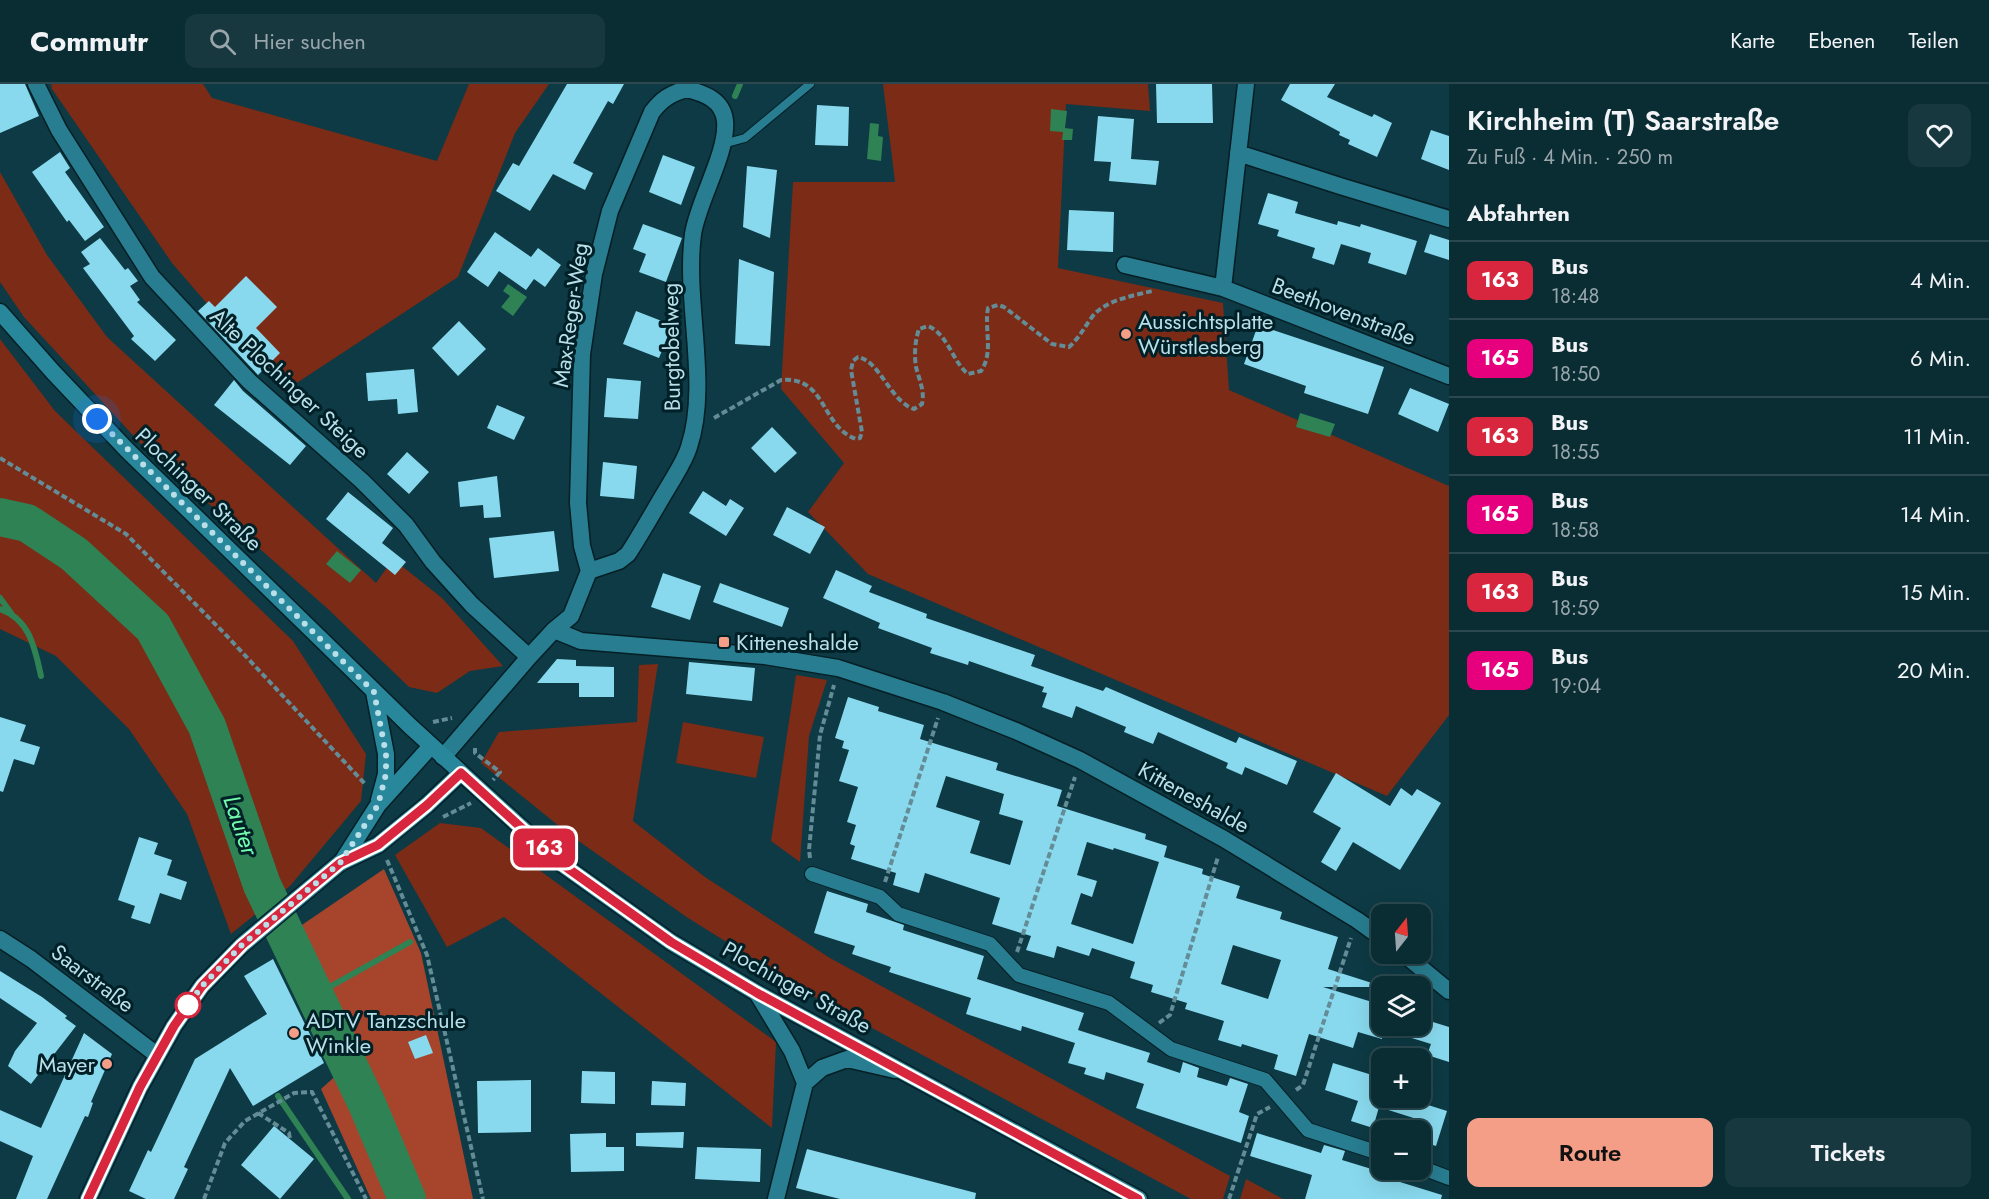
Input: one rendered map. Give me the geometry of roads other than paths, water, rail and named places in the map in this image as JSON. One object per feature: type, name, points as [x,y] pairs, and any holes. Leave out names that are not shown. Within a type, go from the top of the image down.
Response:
[{"type":"main road","name":"Plochinger Straße","points":[[0,312],[52,372],[127,450],[374,692],[559,862],[671,942],[757,993],[1139,1199]]},
{"type":"main road","points":[[340,863],[380,796],[386,774],[386,754],[374,692]]},
{"type":"main road","points":[[380,796],[437,751]]},
{"type":"main road","points":[[88,1199],[130,1107],[157,1055],[202,986],[242,945],[340,863],[378,845],[427,805],[461,773]]},
{"type":"street","name":"Alte Plochinger Steige","points":[[36,84],[59,130],[152,277],[249,381],[362,481],[406,525],[433,562],[471,605],[529,657]]},
{"type":"street","points":[[1223,288],[1246,84]]},
{"type":"street","name":"Max-Reger-Weg","points":[[589,571],[582,546],[578,503],[582,354],[594,274],[610,211],[652,112],[663,99],[686,89],[699,92],[715,100]]},
{"type":"street","name":"Burgtobelweg","points":[[589,571],[619,561],[628,554],[689,449],[694,429],[697,395],[693,233],[722,144],[725,122],[723,111],[715,100]]},
{"type":"street","points":[[1238,153],[1449,219]]},
{"type":"street","name":"Beethovenstraße","points":[[1125,265],[1223,288],[1449,376]]},
{"type":"street","points":[[437,751],[554,630],[571,616],[589,571]]},
{"type":"street","name":"Kitteneshalde","points":[[554,630],[581,641],[765,656],[838,669],[943,702],[1080,760],[1224,839],[1371,930]]},
{"type":"street","points":[[812,874],[880,897],[898,914],[990,944],[1019,975],[1109,1003],[1172,1049],[1265,1080],[1308,1130],[1371,1150]]},
{"type":"street","name":"Saarstraße","points":[[0,939],[31,959],[157,1055]]},
{"type":"street","points":[[1416,964],[1449,991]]},
{"type":"street","points":[[757,993],[792,1051],[805,1083],[780,1198]]},
{"type":"street","points":[[805,1083],[822,1068],[847,1059],[903,1071]]},
{"type":"street","points":[[1431,1171],[1449,1178]]},
{"type":"lane","points":[[722,144],[745,138],[810,84]]},
{"type":"waterway","points":[[735,96],[740,84]]},
{"type":"waterway","name":"Lauter","points":[[0,517],[27,523],[74,554],[153,627],[207,726],[262,885],[367,1104],[407,1199]]},
{"type":"waterway","points":[[0,598],[11,613]]},
{"type":"waterway","points":[[0,609],[25,627],[30,636],[41,676]]},
{"type":"waterway","points":[[315,995],[410,942]]},
{"type":"waterway","points":[[278,1096],[348,1199]]},
{"type":"place","name":"Aussichtsplatte Würstlesberg","points":[[1126,334]]},
{"type":"place","name":"Kitteneshalde","points":[[724,642]]},
{"type":"place","name":"ADTV Tanzschule Winkle","points":[[294,1033]]},
{"type":"place","name":"Mayer","points":[[107,1064]]}]
